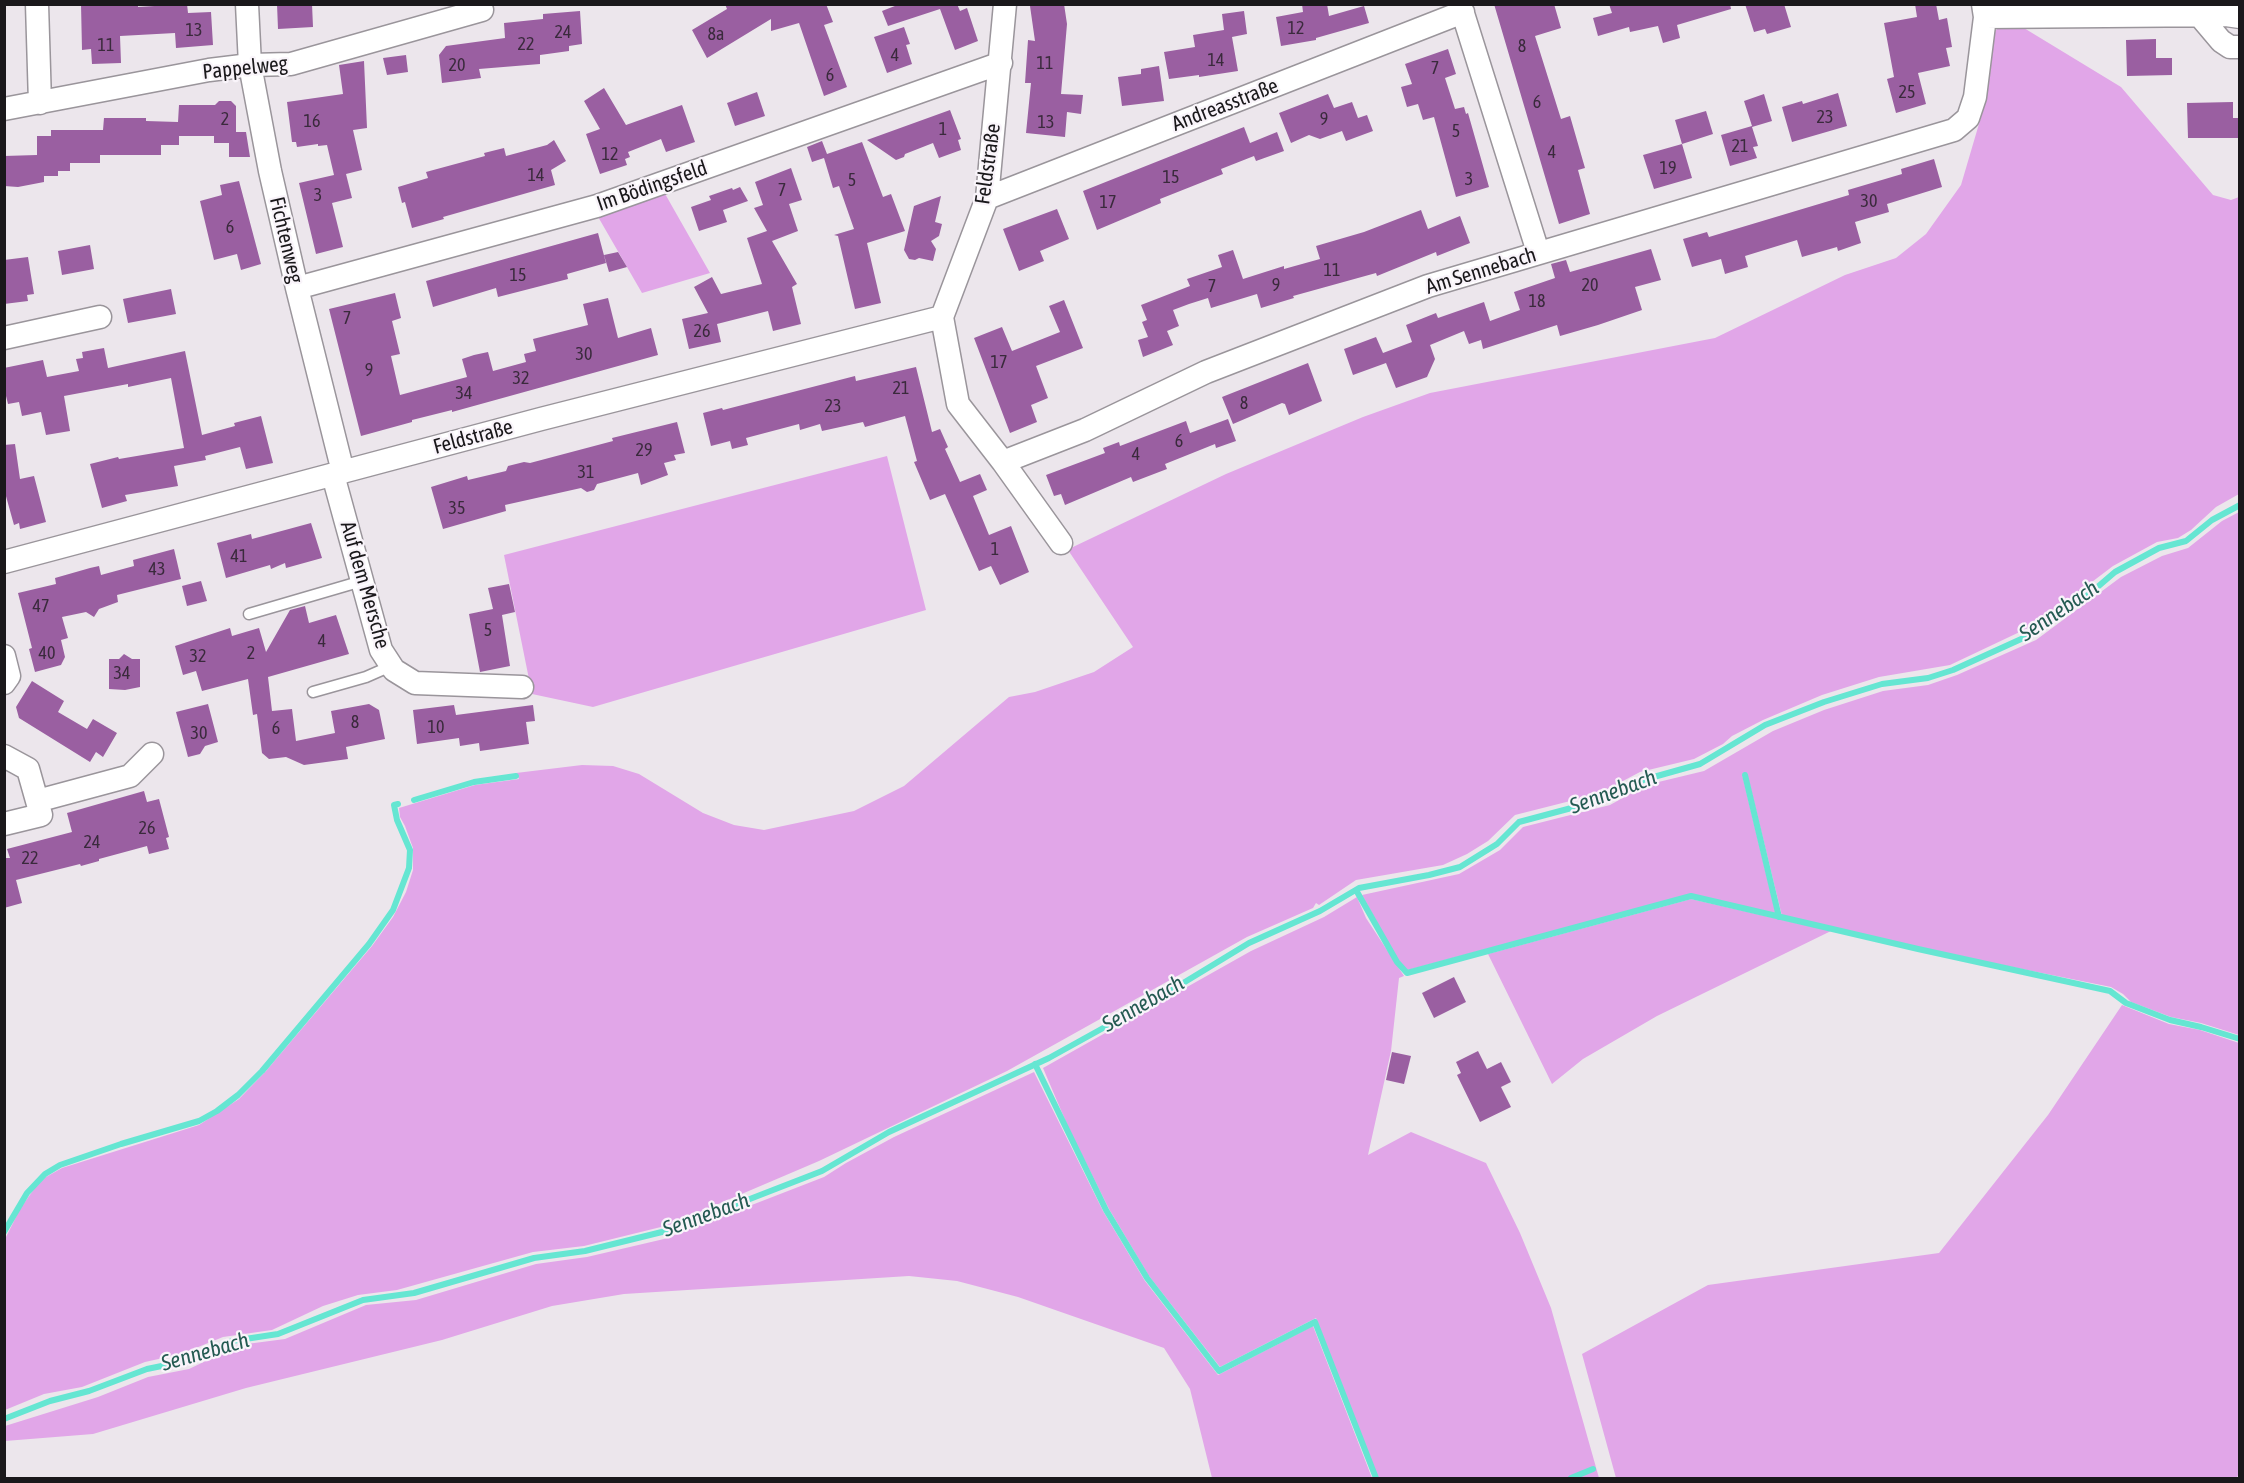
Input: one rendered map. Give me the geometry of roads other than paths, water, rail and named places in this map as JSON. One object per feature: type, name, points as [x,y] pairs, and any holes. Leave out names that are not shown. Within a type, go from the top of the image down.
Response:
[{"type":"street","points":[[37,4],[40,103]]},
{"type":"street","name":"Fichtenweg","points":[[246,4],[250,65],[338,474]]},
{"type":"street","name":"Feldstraße","points":[[4,562],[552,416],[942,317],[987,198],[1005,4]]},
{"type":"street","name":"Andreasstraße","points":[[987,198],[1461,8],[1538,252]]},
{"type":"street","name":"Pappelweg","points":[[4,109],[209,70],[250,65],[291,64],[482,10]]},
{"type":"street","name":"Am Sennebach","points":[[1004,462],[1085,430],[1206,372],[1428,286],[1954,130],[1968,118],[1975,97],[1984,11],[2240,17]]},
{"type":"street","points":[[2199,15],[2221,41],[2230,47],[2240,47]]},
{"type":"street","name":"Im Bödingsfeld","points":[[297,288],[597,206],[1001,63]]},
{"type":"street","points":[[4,338],[100,317]]},
{"type":"street","points":[[942,317],[958,404],[1004,462],[1061,543]]},
{"type":"street","name":"Auf dem Mersche","points":[[338,474],[362,581],[381,650],[394,670],[415,683],[522,687]]},
{"type":"street","points":[[4,656],[9,676],[4,683]]},
{"type":"street","points":[[37,801],[130,776],[152,754]]},
{"type":"street","points":[[4,756],[28,769],[41,815],[4,824]]},
{"type":"lane","points":[[249,614],[362,581]]},
{"type":"lane","points":[[313,692],[366,677],[391,666]]},
{"type":"waterway","name":"Sennebach","points":[[4,1419],[50,1401],[89,1391],[147,1369],[186,1361],[232,1341],[278,1334],[363,1300],[414,1293],[534,1258],[585,1251],[670,1230],[822,1171],[889,1132],[1049,1058],[1170,991],[1249,943],[1320,911],[1359,888],[1460,867],[1497,844],[1519,822],[1609,798],[1643,780],[1700,764],[1765,725],[1824,702],[1882,684],[1928,678],[1953,670],[2030,635],[2087,596],[2115,572],[2159,548],[2186,541],[2212,520],[2240,505]]},
{"type":"waterway","points":[[1745,775],[1779,917]]},
{"type":"waterway","points":[[414,800],[474,782],[516,776]]},
{"type":"waterway","points":[[4,1232],[27,1193],[45,1174],[60,1165],[121,1144],[199,1121],[238,1095],[262,1071],[369,944],[393,910],[409,868],[410,850],[397,820],[394,805],[398,804]]},
{"type":"waterway","points":[[1356,890],[1397,962],[1407,973],[1691,896],[2110,991],[2126,1003],[2170,1020],[2240,1039]]},
{"type":"waterway","points":[[1035,1064],[1106,1210],[1147,1278],[1219,1371],[1315,1322],[1376,1478]]},
{"type":"waterway","points":[[1571,1478],[1593,1469]]}]
